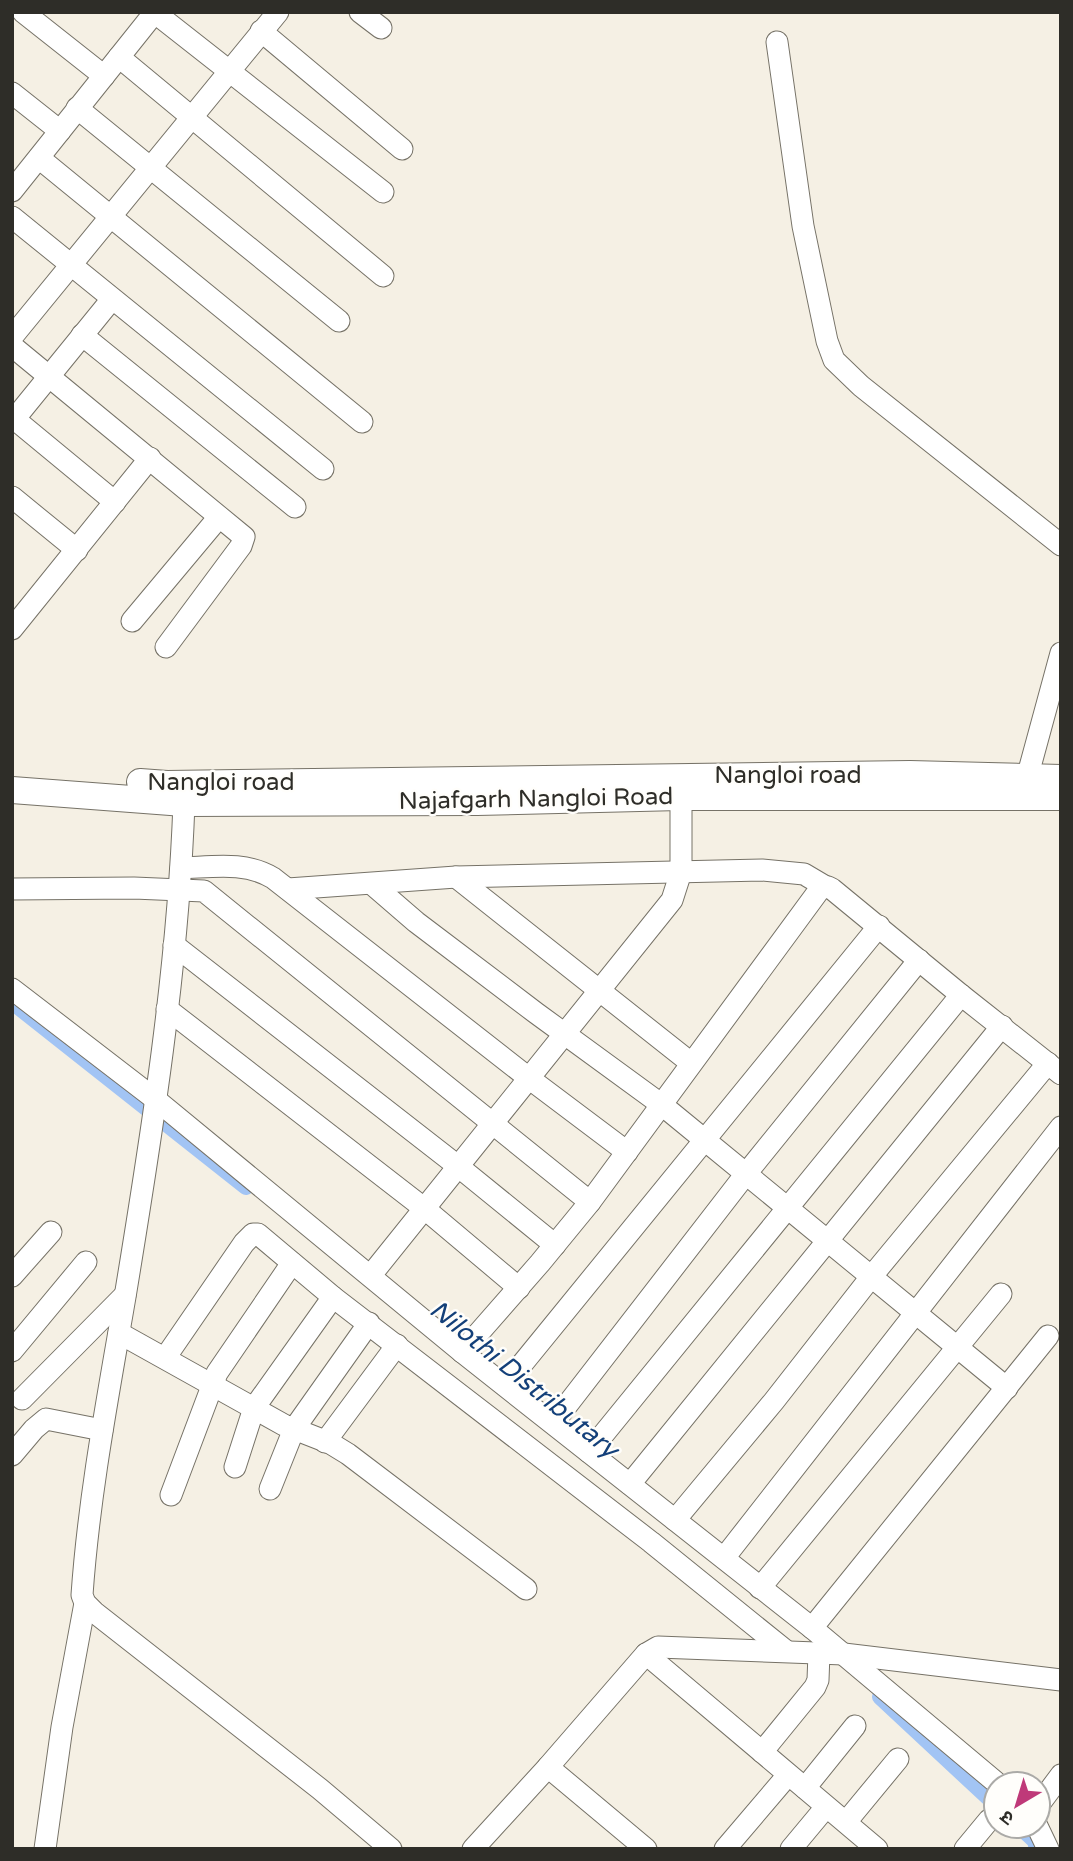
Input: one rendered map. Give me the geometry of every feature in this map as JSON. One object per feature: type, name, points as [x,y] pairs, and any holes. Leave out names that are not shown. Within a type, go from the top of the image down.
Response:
[{"type":"main road","name":"Nangloi road","points":[[12,773],[143,791],[167,784],[681,787],[910,774],[1061,778]]},
{"type":"main road","name":"Najafgarh Nangloi Road","points":[[12,790],[143,791],[184,803],[477,802],[681,787],[1061,797]]},
{"type":"street","points":[[23,12],[104,76]]},
{"type":"street","points":[[15,181],[39,158],[155,12],[383,192]]},
{"type":"street","points":[[12,337],[278,12]]},
{"type":"street","points":[[360,12],[381,28]]},
{"type":"street","points":[[261,31],[402,149]]},
{"type":"street","points":[[777,42],[803,226],[827,341],[834,360],[861,386],[1061,545]]},
{"type":"street","points":[[119,57],[383,276]]},
{"type":"street","points":[[12,93],[60,131]]},
{"type":"street","points":[[77,108],[339,321]]},
{"type":"street","points":[[39,158],[362,422]]},
{"type":"street","points":[[12,217],[323,469]]},
{"type":"street","points":[[112,299],[13,419],[115,502]]},
{"type":"street","points":[[82,335],[295,507]]},
{"type":"street","points":[[12,346],[242,535],[243,542],[166,646]]},
{"type":"street","points":[[15,621],[78,550],[150,458]]},
{"type":"street","points":[[12,496],[78,550]]},
{"type":"street","points":[[132,621],[219,517]]},
{"type":"street","points":[[1027,778],[1061,653]]},
{"type":"street","points":[[371,1275],[672,900],[681,872],[681,787]]},
{"type":"street","points":[[45,1849],[62,1727],[85,1603],[83,1591],[102,1430],[155,1100],[174,945],[184,803]]},
{"type":"street","points":[[181,868],[244,866],[273,878],[627,1152]]},
{"type":"street","points":[[288,889],[456,877],[794,871],[832,889],[1054,1068],[871,1277],[676,1520]]},
{"type":"street","points":[[456,877],[691,1063]]},
{"type":"street","points":[[372,884],[416,922],[662,1105],[1007,1388]]},
{"type":"street","points":[[462,1352],[590,1202],[816,893],[826,887]]},
{"type":"street","points":[[12,889],[201,890],[590,1202]]},
{"type":"street","points":[[505,1385],[880,926]]},
{"type":"street","points":[[174,945],[555,1245]]},
{"type":"street","points":[[554,1422],[745,1175],[919,960]]},
{"type":"street","points":[[12,989],[155,1100],[505,1385],[523,1420]]},
{"type":"street","points":[[589,1452],[961,995]]},
{"type":"street","points":[[167,1009],[425,1209],[519,1288]]},
{"type":"street","points":[[630,1484],[1002,1026]]},
{"type":"street","points":[[724,1558],[1061,1127]]},
{"type":"street","points":[[12,1276],[51,1232]]},
{"type":"street","points":[[165,1358],[250,1236],[258,1234],[333,1297],[397,1345],[523,1420],[786,1651]]},
{"type":"street","points":[[12,1351],[86,1262]]},
{"type":"street","points":[[171,1495],[212,1384],[225,1359],[292,1263]]},
{"type":"street","points":[[760,1588],[1001,1294]]},
{"type":"street","points":[[102,1430],[46,1419],[17,1395],[125,1295]]},
{"type":"street","points":[[235,1468],[254,1408],[333,1297]]},
{"type":"street","points":[[271,1489],[294,1429],[369,1323]]},
{"type":"street","points":[[118,1333],[294,1429],[335,1446],[364,1465],[526,1589]]},
{"type":"street","points":[[812,1628],[1048,1336]]},
{"type":"street","points":[[325,1442],[397,1345]]},
{"type":"street","points":[[12,1455],[46,1419]]},
{"type":"street","points":[[523,1420],[554,1422],[844,1654],[982,1770]]},
{"type":"street","points":[[85,1603],[320,1789],[391,1849]]},
{"type":"street","points":[[472,1849],[548,1767],[646,1654],[665,1646],[844,1654],[1061,1680]]},
{"type":"street","points":[[762,1752],[815,1687],[818,1680],[819,1653]]},
{"type":"street","points":[[646,1654],[846,1822],[868,1846]]},
{"type":"street","points":[[725,1849],[855,1726]]},
{"type":"street","points":[[846,1822],[898,1759]]},
{"type":"street","points":[[548,1767],[646,1849]]},
{"type":"street","points":[[791,1849],[826,1807]]},
{"type":"street","points":[[965,1849],[982,1829]]},
{"type":"waterway","name":"Nilothi Distributary","points":[[12,1002],[246,1187]]},
{"type":"waterway","name":"Nilothi Distributary","points":[[880,1697],[982,1792]]},
{"type":"waterway","name":"Nilothi Distributary","points":[[1034,1840],[1037,1849]]}]
